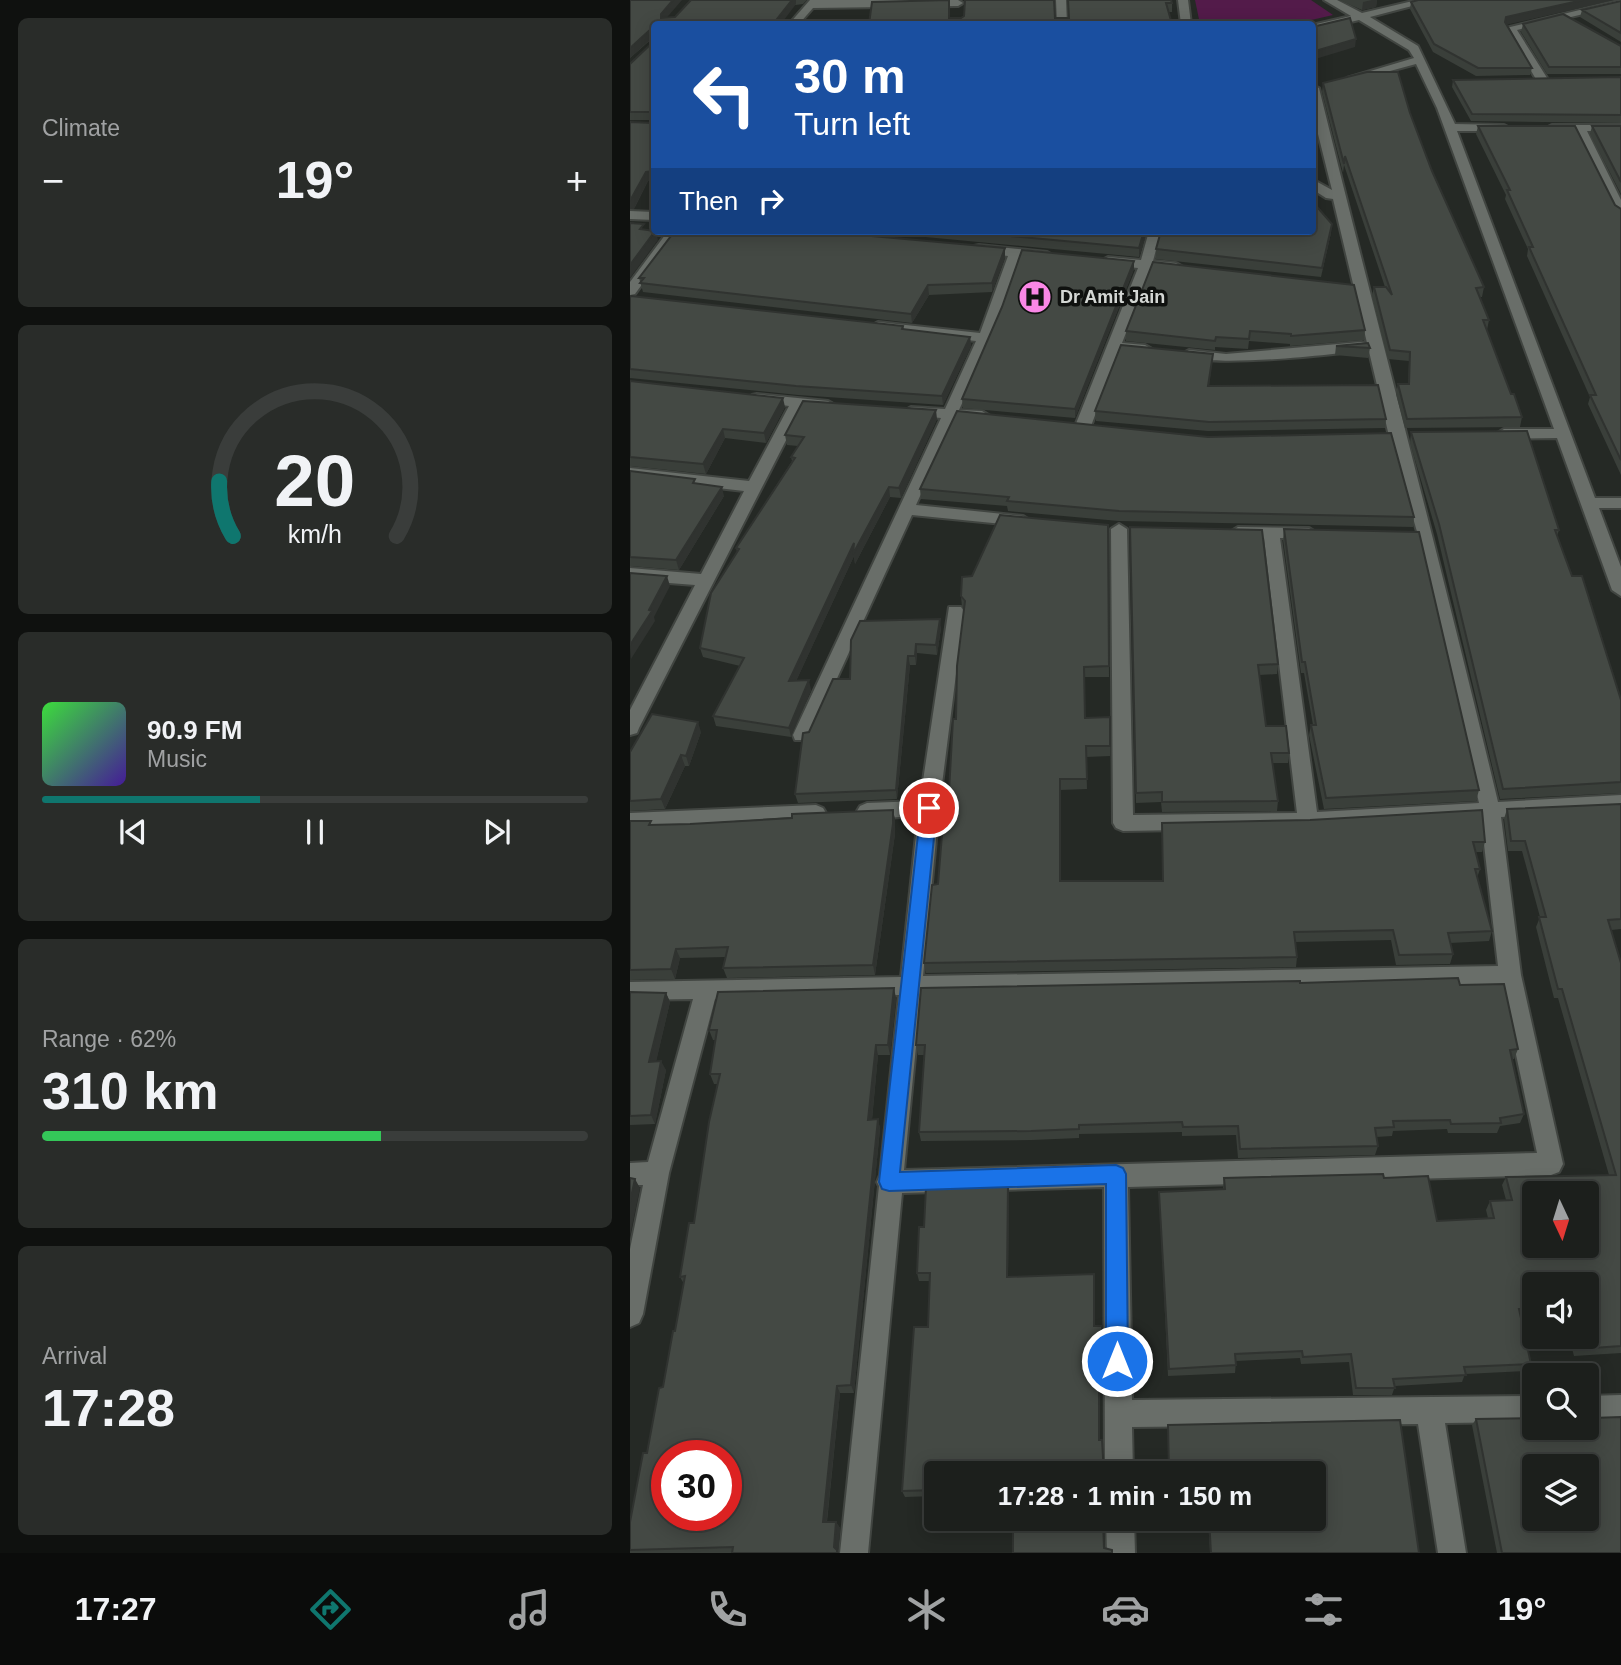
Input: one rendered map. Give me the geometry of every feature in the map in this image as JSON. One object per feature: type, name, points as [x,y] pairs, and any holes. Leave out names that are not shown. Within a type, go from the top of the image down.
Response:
[{"type":"street","points":[[1061,0],[1062,21]]},
{"type":"street","points":[[1183,0],[1186,21]]},
{"type":"street","points":[[1329,0],[1414,48],[1419,60],[1436,82],[1450,127],[1621,590]]},
{"type":"street","points":[[1316,27],[1430,0]]},
{"type":"street","points":[[1543,81],[1511,28],[1621,2]]},
{"type":"street","points":[[797,21],[812,3],[958,6]]},
{"type":"street","points":[[1563,15],[1575,22]]},
{"type":"street","points":[[1340,81],[1419,60]]},
{"type":"street","points":[[1530,81],[1556,81]]},
{"type":"street","points":[[889,1182],[1551,1164],[1510,975],[1490,809],[1419,535],[1377,345],[1357,288],[1340,195],[1318,133],[1317,87]]},
{"type":"street","points":[[1450,127],[1514,128]]},
{"type":"street","points":[[1540,128],[1621,128]]},
{"type":"street","points":[[1579,128],[1621,212]]},
{"type":"street","points":[[1606,182],[1621,183]]},
{"type":"street","points":[[1316,186],[1330,195],[1340,195]]},
{"type":"street","points":[[630,215],[651,214]]},
{"type":"street","points":[[630,291],[672,235]]},
{"type":"street","points":[[1083,426],[1146,264],[1154,235]]},
{"type":"street","points":[[962,247],[1068,257]]},
{"type":"street","points":[[802,735],[985,338],[1016,253]]},
{"type":"street","points":[[1094,260],[1187,269]]},
{"type":"street","points":[[862,324],[985,338]]},
{"type":"street","points":[[1112,346],[1226,358],[1377,345]]},
{"type":"street","points":[[746,397],[839,405]]},
{"type":"street","points":[[630,728],[798,402]]},
{"type":"street","points":[[894,409],[1002,418]]},
{"type":"street","points":[[1494,434],[1563,433]]},
{"type":"street","points":[[630,473],[756,487]]},
{"type":"street","points":[[1588,503],[1621,503]]},
{"type":"street","points":[[905,509],[1036,522]]},
{"type":"street","points":[[1119,529],[1123,822],[1308,820],[1621,803]]},
{"type":"street","points":[[1216,531],[1323,533]]},
{"type":"street","points":[[1271,532],[1308,820]]},
{"type":"street","points":[[630,574],[708,580]]},
{"type":"street","points":[[854,1553],[889,1182],[929,808],[955,611]]},
{"type":"street","points":[[630,821],[929,808]]},
{"type":"street","points":[[630,991],[1510,975]]},
{"type":"street","points":[[630,1314],[657,1173],[706,991]]},
{"type":"street","points":[[630,1174],[657,1173]]},
{"type":"street","points":[[1116,1174],[1119,1461]]},
{"type":"street","points":[[1599,1409],[1621,1408]]},
{"type":"street","points":[[1117,1414],[1522,1409]]},
{"type":"street","points":[[1429,1410],[1452,1553]]},
{"type":"street","points":[[1120,1531],[1121,1553]]},
{"type":"shaded area","points":[[1195,0],[1311,0],[1333,15],[1307,21],[1199,21]]},
{"type":"building","points":[[630,0],[673,0],[661,14],[661,18],[675,17],[691,0],[792,0],[775,21],[651,21],[651,29],[630,48]]},
{"type":"building","points":[[949,0],[949,18],[964,16],[965,0],[1054,0],[1055,18],[1069,18],[1068,0],[1171,0],[1172,3],[1166,3],[1171,21],[869,21],[872,2]]},
{"type":"building","points":[[1583,0],[1506,17],[1505,22],[1532,68],[1478,68],[1434,44],[1411,2]]},
{"type":"building","points":[[1621,1],[1621,33],[1582,10]]},
{"type":"building","points":[[1563,14],[1621,46],[1621,67],[1549,67],[1523,24]]},
{"type":"building","points":[[1350,18],[1356,39],[1316,51],[1316,26]]},
{"type":"building","points":[[651,44],[651,112],[630,112],[630,64]]},
{"type":"building","points":[[1367,72],[1398,72],[1432,171],[1484,287],[1476,288],[1489,320],[1483,320],[1522,417],[1407,419],[1398,384],[1409,384],[1410,352],[1390,350],[1374,287],[1386,287],[1392,295],[1345,156],[1344,164],[1323,83]]},
{"type":"building","points":[[1621,77],[1621,115],[1472,114],[1453,80]]},
{"type":"building","points":[[630,122],[651,123],[651,171],[646,172],[630,200]]},
{"type":"building","points":[[1478,126],[1575,126],[1615,205],[1621,209],[1621,460],[1590,395],[1596,395],[1529,247],[1533,247],[1507,190],[1510,190]]},
{"type":"building","points":[[1592,126],[1621,126],[1621,182]]},
{"type":"building","points":[[1316,206],[1332,224],[1322,268],[1156,249],[1160,235],[1316,235]]},
{"type":"building","points":[[630,223],[644,224],[640,229],[651,230],[652,235],[630,265]]},
{"type":"building","points":[[672,235],[860,235],[1005,248],[992,283],[928,285],[911,314],[640,283],[644,278],[639,278]]},
{"type":"building","points":[[1001,235],[1143,235],[1139,248]]},
{"type":"building","points":[[1022,250],[1134,261],[1075,409],[962,399],[1002,307]]},
{"type":"building","points":[[1153,262],[1354,285],[1365,330],[1291,336],[1250,331],[1249,339],[1216,337],[1215,341],[1126,331]]},
{"type":"building","points":[[631,296],[903,326],[902,329],[970,337],[942,396],[796,386],[630,369]]},
{"type":"building","points":[[1368,343],[1370,348],[1336,346]]},
{"type":"building","points":[[1121,345],[1213,354],[1208,386],[1378,385],[1386,419],[1209,422],[1095,411]]},
{"type":"building","points":[[630,381],[783,398],[764,433],[723,429],[703,464],[630,457]]},
{"type":"building","points":[[803,401],[936,410],[899,488],[889,487],[853,554],[854,543],[789,681],[809,680],[789,728],[713,716],[744,658],[700,648],[711,593],[739,549],[736,548],[795,458],[791,457],[804,437],[785,435]]},
{"type":"building","points":[[957,411],[1208,437],[1391,433],[1414,517],[1119,511],[1007,501],[1009,497],[920,489]]},
{"type":"building","points":[[1527,431],[1559,530],[1555,530],[1572,576],[1582,576],[1621,700],[1621,782],[1503,789],[1439,524],[1411,432]]},
{"type":"building","points":[[630,471],[695,479],[693,483],[722,487],[676,560],[630,557]]},
{"type":"building","points":[[1000,515],[1108,525],[1109,666],[1084,667],[1085,718],[1110,717],[1110,746],[1086,746],[1087,779],[1060,779],[1060,881],[1163,881],[1162,823],[1310,820],[1482,810],[1485,842],[1473,842],[1480,869],[1475,869],[1492,931],[1448,933],[1453,954],[1399,955],[1393,930],[1294,932],[1297,957],[924,963],[932,885],[938,884],[944,810],[948,810],[953,719],[956,719],[957,666],[965,601],[961,596],[962,577],[972,576]]},
{"type":"building","points":[[1130,527],[1262,530],[1278,664],[1258,665],[1266,726],[1286,726],[1289,753],[1271,753],[1278,801],[1162,802],[1162,792],[1136,793]]},
{"type":"building","points":[[1284,529],[1419,532],[1479,790],[1326,798],[1311,725],[1316,725],[1305,662],[1302,662]]},
{"type":"building","points":[[630,573],[667,576],[649,610],[652,611],[630,645]]},
{"type":"building","points":[[940,619],[936,645],[916,644],[915,656],[908,656],[896,790],[795,794],[803,733],[809,732],[833,679],[850,679],[851,640],[860,621]]},
{"type":"building","points":[[652,714],[698,722],[686,756],[681,755],[661,799],[630,801],[630,752]]},
{"type":"building","points":[[1621,804],[1621,919],[1608,920],[1621,963],[1621,1346],[1599,1348],[1599,1272],[1522,1272],[1522,1309],[1519,1309],[1522,1349],[1528,1349],[1531,1363],[1464,1367],[1466,1375],[1393,1379],[1395,1388],[1356,1388],[1351,1354],[1303,1357],[1302,1351],[1235,1354],[1236,1365],[1169,1369],[1159,1192],[1225,1189],[1224,1178],[1383,1174],[1384,1178],[1428,1176],[1437,1221],[1494,1218],[1490,1201],[1512,1200],[1506,1177],[1616,1175],[1562,989],[1558,989],[1539,917],[1546,917],[1525,841],[1511,841],[1507,809]]},
{"type":"building","points":[[893,810],[873,965],[723,968],[728,947],[676,949],[671,969],[630,970],[630,821],[651,821],[649,825],[690,824],[792,818],[792,814]]},
{"type":"building","points":[[1458,978],[1460,985],[1504,984],[1518,1049],[1510,1050],[1524,1114],[1500,1118],[1501,1123],[1393,1121],[1394,1127],[1375,1128],[1378,1146],[1240,1149],[1238,1126],[1183,1127],[1182,1122],[1079,1125],[1079,1129],[1031,1131],[919,1132],[925,1045],[916,1045],[921,988]]},
{"type":"building","points":[[894,988],[888,1045],[876,1045],[868,1120],[878,1119],[851,1385],[837,1386],[823,1522],[836,1522],[834,1547],[837,1553],[732,1553],[733,1547],[630,1550],[630,1522],[643,1453],[647,1453],[659,1388],[663,1387],[675,1331],[685,1276],[680,1277],[689,1223],[694,1223],[709,1122],[720,1074],[710,1074],[717,1030],[709,1030],[718,992]]},
{"type":"building","points":[[630,992],[666,993],[649,1062],[661,1061],[651,1115],[630,1116]]},
{"type":"building","points":[[630,1178],[635,1179],[630,1202]]},
{"type":"building","points":[[1008,1184],[1007,1277],[1094,1274],[1094,1326],[1102,1326],[1102,1352],[1099,1352],[1099,1440],[1102,1440],[1103,1461],[924,1461],[924,1490],[902,1491],[914,1327],[928,1327],[930,1273],[917,1273],[919,1227],[924,1227],[926,1187]]},
{"type":"building","points":[[1621,1417],[1621,1553],[1502,1553],[1476,1419],[1522,1418],[1522,1440],[1599,1440],[1599,1418]]},
{"type":"building","points":[[1400,1420],[1419,1553],[1211,1553],[1210,1531],[1326,1531],[1326,1461],[1169,1461],[1168,1425]]},
{"type":"building","points":[[1013,1531],[1103,1531],[1104,1548],[1112,1550],[1112,1553],[1013,1553]]},
{"type":"place","name":"Dr Amit Jain","points":[[1035,297]]},
{"type":"route","points":[[929,808],[889,1182],[1116,1174],[1117,1361]]}]
